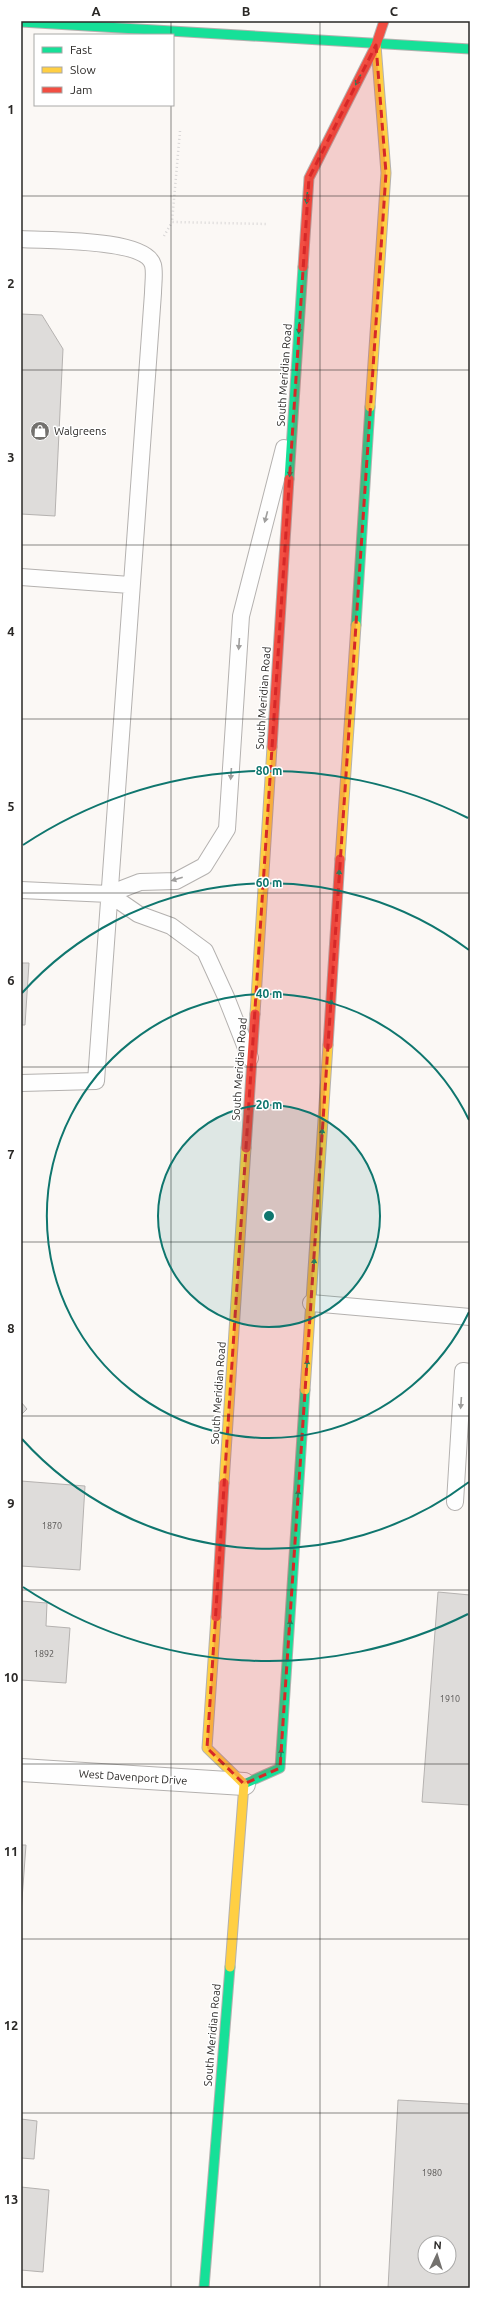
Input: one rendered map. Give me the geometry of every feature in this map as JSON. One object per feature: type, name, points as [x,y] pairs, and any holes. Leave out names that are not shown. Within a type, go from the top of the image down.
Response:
[{"type":"main road","name":"South Meridian Road","points":[[244,1784],[207,1748],[309,178],[376,45],[384,21]]},
{"type":"main road","points":[[21,22],[376,45],[470,49]]},
{"type":"main road","name":"South Meridian Road","points":[[244,1784],[280,1768],[386,173],[376,45],[371,27]]},
{"type":"main road","name":"South Meridian Road","points":[[204,2288],[244,1784]]},
{"type":"street","name":"West Davenport Drive","points":[[21,1770],[244,1784]]},
{"type":"lane","points":[[21,239],[124,246],[146,255],[153,264],[153,293],[130,585],[96,1081],[21,1082]]},
{"type":"lane","points":[[21,890],[109,894],[140,882],[176,881],[204,866],[227,829],[241,616],[294,412]]},
{"type":"lane","points":[[21,577],[130,585]]},
{"type":"lane","points":[[109,894],[138,914],[171,926],[205,951],[226,997],[251,1062]]},
{"type":"lane","points":[[311,1303],[470,1317]]},
{"type":"lane","points":[[455,1502],[463,1371],[470,1372]]},
{"type":"path","points":[[161,241],[172,222],[180,131]]},
{"type":"path","points":[[172,222],[267,224]]},
{"type":"highlighted area","points":[[376,45],[386,173],[280,1768],[244,1784],[207,1748],[309,178]]},
{"type":"building","name":"Walgreens","points":[[21,314],[42,315],[63,349],[55,516],[21,514]]},
{"type":"building","points":[[21,963],[29,963],[25,1025],[21,1025]]},
{"type":"building","points":[[21,1402],[27,1409],[21,1415]]},
{"type":"building","points":[[21,1481],[85,1486],[80,1570],[21,1566]]},
{"type":"building","points":[[438,1592],[470,1595],[470,1805],[422,1802]]},
{"type":"building","points":[[21,1601],[47,1603],[46,1626],[70,1628],[66,1683],[21,1680]]},
{"type":"building","points":[[21,1845],[26,1845],[21,1913]]},
{"type":"building","points":[[398,2100],[470,2104],[470,2288],[388,2288]]},
{"type":"building","points":[[21,2119],[37,2121],[34,2159],[21,2158]]},
{"type":"building","points":[[21,2187],[49,2190],[43,2272],[21,2270]]},
{"type":"traffic: fast","points":[[21,22],[470,49]]},
{"type":"traffic: fast","points":[[289,479],[303,267]]},
{"type":"traffic: fast","points":[[356,625],[370,407]]},
{"type":"traffic: fast","points":[[244,1784],[280,1768],[305,1390]]},
{"type":"traffic: fast","points":[[204,2288],[230,1967]]},
{"type":"traffic: slow","points":[[370,407],[386,173],[376,45]]},
{"type":"traffic: slow","points":[[340,859],[356,625]]},
{"type":"traffic: slow","points":[[255,1014],[272,747]]},
{"type":"traffic: slow","points":[[305,1390],[328,1045]]},
{"type":"traffic: slow","points":[[224,1483],[246,1148]]},
{"type":"traffic: slow","points":[[216,1617],[207,1748],[244,1784]]},
{"type":"traffic: slow","points":[[230,1967],[244,1784]]},
{"type":"traffic: jam","points":[[303,267],[309,178],[376,45],[384,21]]},
{"type":"traffic: jam","points":[[272,747],[289,479]]},
{"type":"traffic: jam","points":[[328,1045],[340,859]]},
{"type":"traffic: jam","points":[[246,1148],[255,1014]]},
{"type":"traffic: jam","points":[[216,1617],[224,1483]]},
{"type":"place","name":"Walgreens","points":[[40,431]]}]
